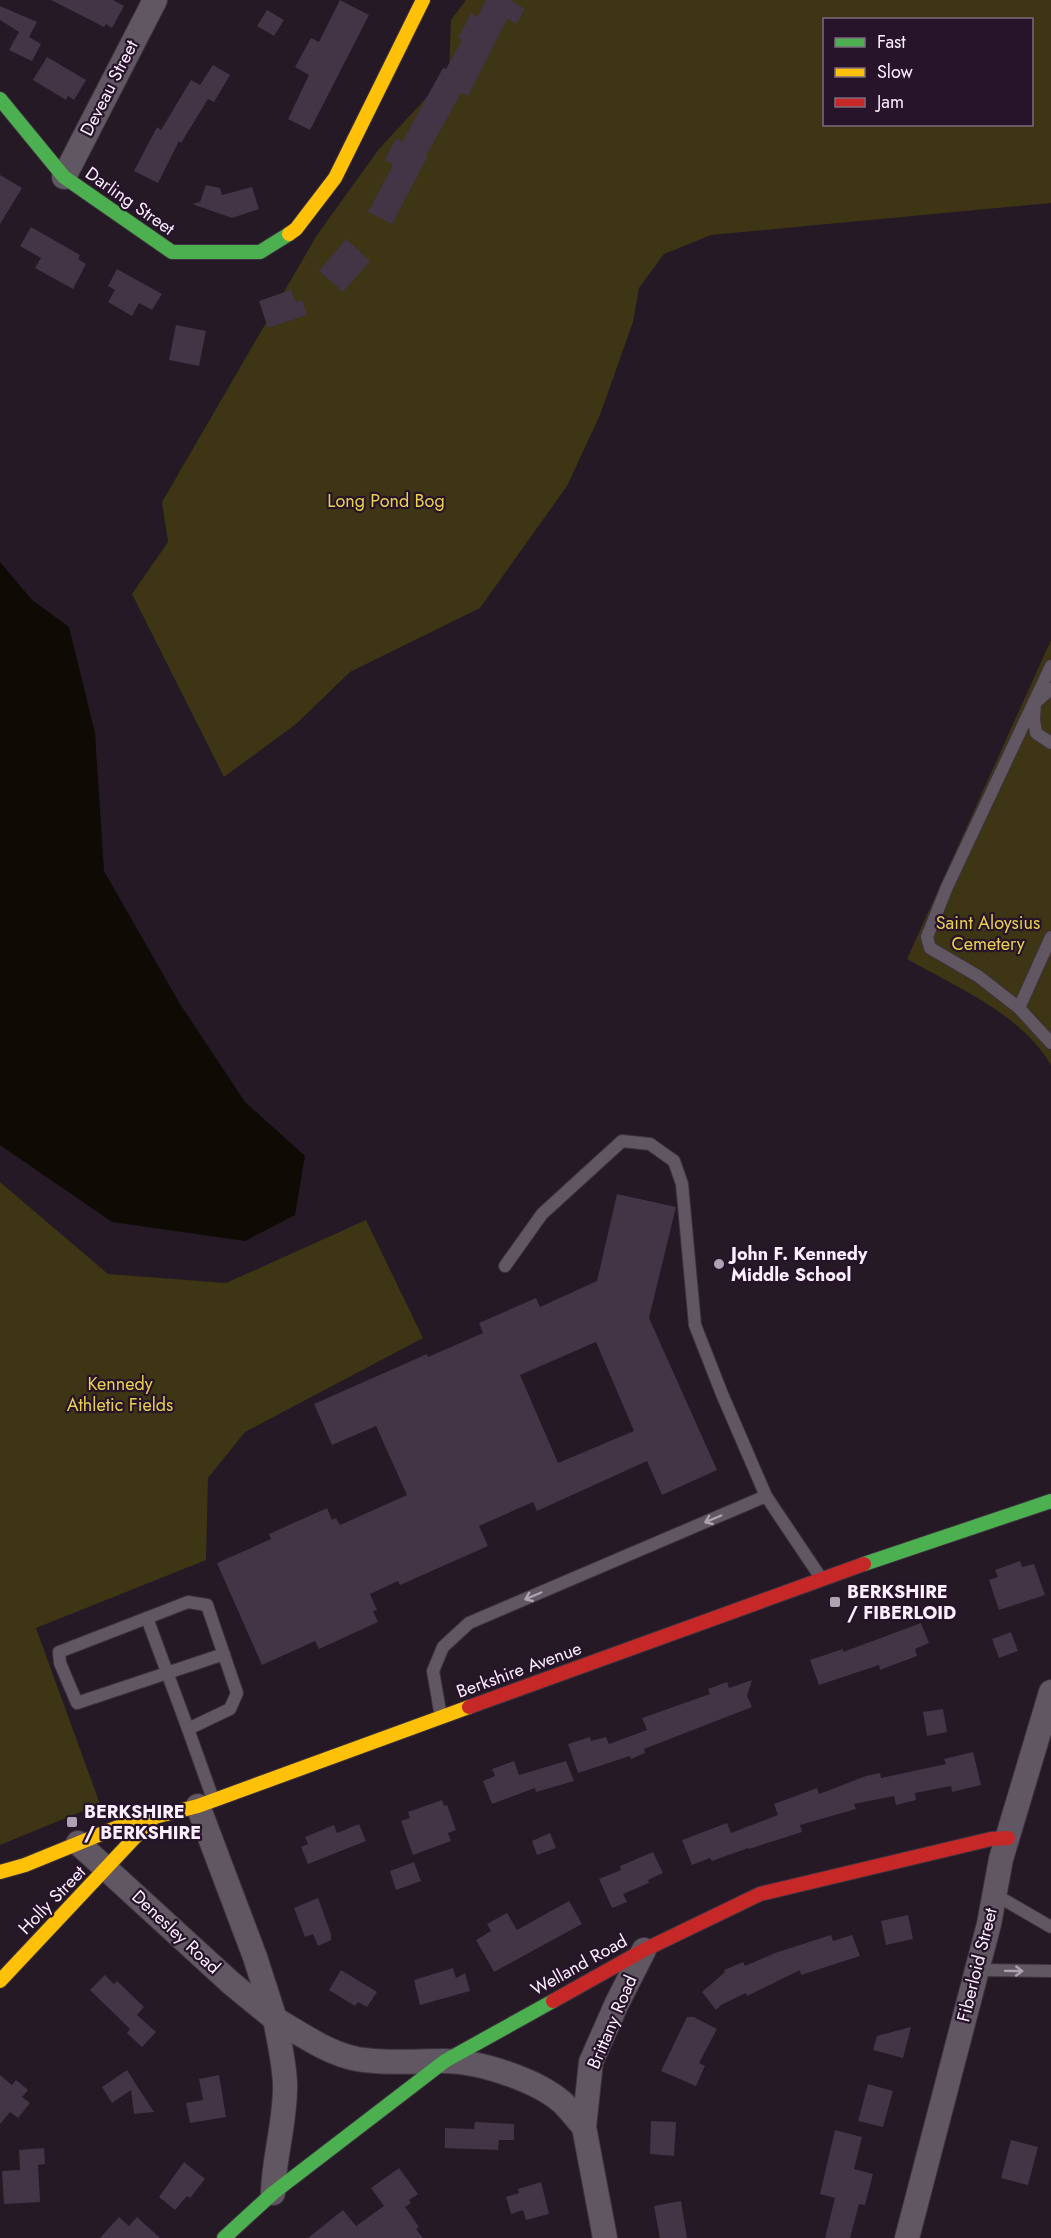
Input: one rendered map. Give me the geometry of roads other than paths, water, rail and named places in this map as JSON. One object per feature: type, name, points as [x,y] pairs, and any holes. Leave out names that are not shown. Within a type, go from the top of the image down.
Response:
[{"type":"street","name":"Deveau Street","points":[[64,177],[155,0]]},
{"type":"street","name":"Darling Street","points":[[0,99],[64,177],[172,252],[260,252],[296,229],[335,177],[423,0]]},
{"type":"street","name":"Berkshire Avenue","points":[[0,1872],[25,1865],[123,1825],[206,1803],[821,1579],[1051,1501]]},
{"type":"street","name":"Fiberloid Street","points":[[907,2238],[977,1970],[1008,1838],[1051,1692]]},
{"type":"street","points":[[206,1803],[275,2019],[285,2084],[273,2193]]},
{"type":"street","name":"Holly Street","points":[[0,1980],[154,1817]]},
{"type":"street","name":"Welland Road","points":[[224,2238],[273,2193],[446,2061],[644,1950],[760,1894],[990,1839],[1008,1838]]},
{"type":"street","name":"Denesley Road","points":[[78,1843],[224,1977],[275,2019],[333,2052],[355,2058],[395,2063],[446,2061],[507,2074],[538,2086],[562,2103],[584,2127]]},
{"type":"street","name":"Brittany Road","points":[[605,2238],[584,2127],[591,2062],[644,1950]]},
{"type":"lane","points":[[1051,666],[947,887],[927,937],[930,948],[978,976],[1019,1008],[1051,1043]]},
{"type":"lane","points":[[1051,689],[1035,703],[1034,720],[1036,733],[1051,743]]},
{"type":"lane","points":[[1019,1008],[1051,937]]},
{"type":"lane","points":[[505,1266],[542,1214],[622,1141],[650,1144],[674,1161],[682,1184],[695,1325],[766,1496],[821,1579]]},
{"type":"lane","points":[[441,1718],[433,1671],[443,1647],[469,1623],[766,1496]]},
{"type":"lane","points":[[188,1729],[230,1709],[237,1693],[224,1654],[207,1605],[188,1602],[59,1652],[60,1663],[77,1703],[224,1654]]},
{"type":"lane","points":[[147,1618],[188,1729],[206,1803]]},
{"type":"lane","points":[[994,1894],[1051,1927]]},
{"type":"lane","points":[[977,1970],[1051,1971]]},
{"type":"place","name":"John F. Kennedy Middle School","points":[[719,1264]]},
{"type":"place","name":"BERKSHIRE / FIBERLOID","points":[[835,1602]]},
{"type":"place","name":"BERKSHIRE / BERKSHIRE","points":[[72,1822]]},
{"type":"park label","name":"Long Pond Bog","points":[[386,501]]},
{"type":"park label","name":"Saint Aloysius Cemetery","points":[[988,933]]},
{"type":"park label","name":"Kennedy Athletic Fields","points":[[120,1394]]}]
